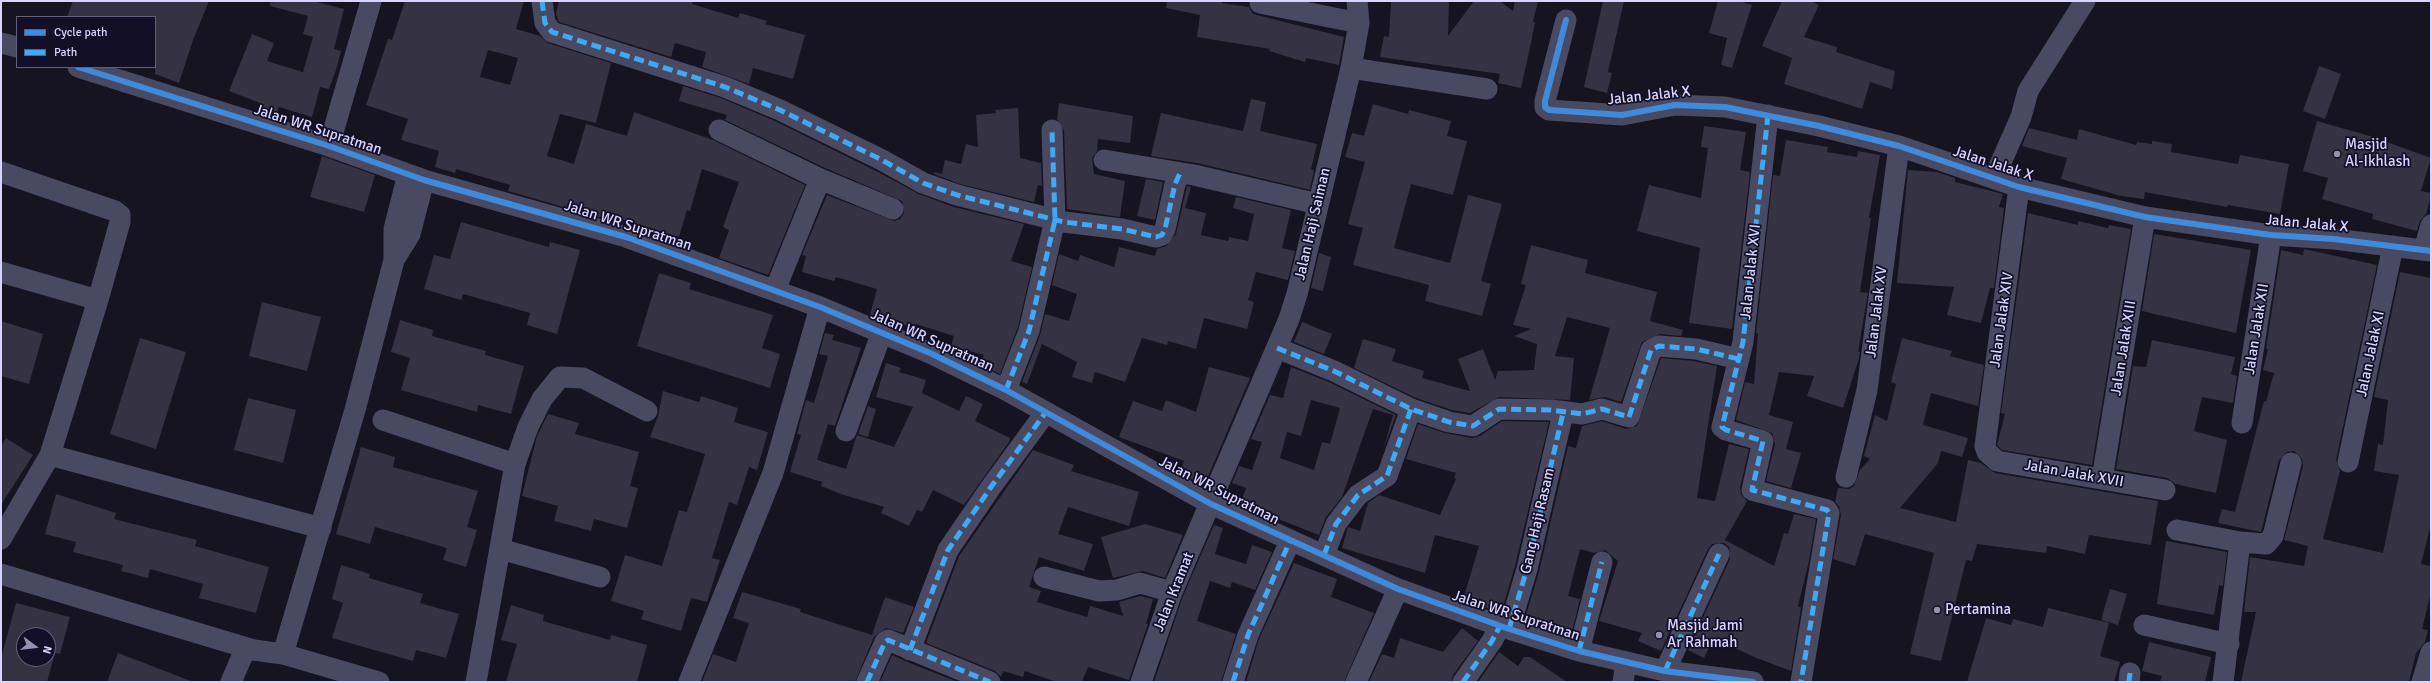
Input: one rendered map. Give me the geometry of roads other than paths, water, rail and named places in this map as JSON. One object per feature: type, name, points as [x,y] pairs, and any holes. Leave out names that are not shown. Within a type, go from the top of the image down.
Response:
[{"type":"street","points":[[329,146],[371,1]]},
{"type":"street","points":[[542,1],[545,23],[552,32],[725,87],[766,104],[882,160],[923,183],[957,195],[1055,220],[1122,229],[1156,237],[1162,235],[1165,229],[1175,184],[1180,173]]},
{"type":"street","name":"Jalan Haji Saiman","points":[[1211,504],[1297,294],[1351,68],[1359,23],[1357,1]]},
{"type":"street","points":[[1994,178],[2021,117],[2028,91],[2085,1]]},
{"type":"street","points":[[1260,3],[1359,23]]},
{"type":"street","name":"Jalan Jalak X","points":[[1566,20],[1545,102],[1545,107],[1549,110],[1622,115],[1675,105],[1697,104],[1768,115],[1899,146],[2019,187],[2145,217],[2271,235],[2393,246],[2427,251]]},
{"type":"street","points":[[1,43],[16,48]]},
{"type":"street","name":"Jalan WR Supratman","points":[[81,68],[329,146],[416,177],[626,237],[820,307],[930,353],[1006,390],[1211,504],[1290,542],[1324,555],[1398,589],[1505,628],[1579,651],[1666,671],[1718,680],[1753,682]]},
{"type":"street","points":[[1351,68],[1487,89]]},
{"type":"street","name":"Jalan Jalak XVI","points":[[1768,115],[1743,342],[1722,427],[1726,430],[1763,441],[1752,490],[1827,510],[1828,513],[1801,682]]},
{"type":"street","points":[[718,130],[820,179],[893,209]]},
{"type":"street","points":[[1006,390],[1028,331],[1055,220],[1052,130]]},
{"type":"street","name":"Jalan Jalak XV","points":[[1846,477],[1868,390],[1899,146]]},
{"type":"street","points":[[1104,160],[1180,173],[1318,204]]},
{"type":"street","points":[[1,172],[114,211],[120,216],[118,234],[50,455],[1,538]]},
{"type":"street","points":[[284,654],[355,410],[394,260],[394,228],[416,177]]},
{"type":"street","points":[[775,290],[820,179]]},
{"type":"street","name":"Jalan Jalak XIV","points":[[1987,452],[1985,446],[2019,187]]},
{"type":"street","name":"Jalan Jalak XIII","points":[[2102,479],[2145,217]]},
{"type":"street","points":[[2427,251],[2431,225]]},
{"type":"street","name":"Jalan Jalak XII","points":[[2242,423],[2271,235]]},
{"type":"street","name":"Jalan Jalak XI","points":[[2348,462],[2393,246]]},
{"type":"street","points":[[1,272],[98,300]]},
{"type":"street","points":[[689,682],[773,473],[820,307]]},
{"type":"street","points":[[846,430],[882,332]]},
{"type":"street","points":[[1276,348],[1334,371],[1411,409],[1449,422],[1473,426],[1499,409],[1551,410],[1582,414],[1602,409],[1629,417],[1651,350],[1659,346],[1696,349],[1739,359]]},
{"type":"street","points":[[476,682],[515,464],[528,427],[542,399],[560,377],[583,378],[647,411]]},
{"type":"street","points":[[1324,555],[1336,524],[1358,495],[1387,476],[1411,409]]},
{"type":"street","points":[[910,650],[948,550],[991,487],[1046,412]]},
{"type":"street","name":"Gang Haji Rasam","points":[[1462,682],[1492,641],[1505,628],[1527,569],[1563,412]]},
{"type":"street","points":[[383,420],[515,464]]},
{"type":"street","name":"Jalan Jalak XVII","points":[[1987,452],[1997,461],[2165,490]]},
{"type":"street","points":[[50,455],[321,528]]},
{"type":"street","points":[[2177,530],[2240,542],[2266,544],[2270,541],[2291,463]]},
{"type":"street","name":"Jalan Kramat","points":[[1141,682],[1172,592],[1211,504]]},
{"type":"street","points":[[1233,682],[1248,635],[1290,542]]},
{"type":"street","points":[[2223,682],[2229,644],[2240,542]]},
{"type":"street","points":[[500,549],[600,576]]},
{"type":"street","points":[[1666,671],[1719,554]]},
{"type":"street","points":[[1579,651],[1602,562]]},
{"type":"street","points":[[1,574],[254,650],[284,654],[379,682]]},
{"type":"street","points":[[1044,577],[1099,591],[1117,590],[1140,583],[1172,592]]},
{"type":"street","points":[[1356,682],[1398,589]]},
{"type":"street","points":[[2144,625],[2229,644]]},
{"type":"street","points":[[867,682],[885,642],[888,640],[990,682]]},
{"type":"street","points":[[231,682],[244,652],[254,650]]},
{"type":"street","points":[[2422,682],[2431,652]]},
{"type":"street","points":[[1623,682],[1626,662]]},
{"type":"place","name":"Masjid Al-Ikhlash","points":[[2337,154]]},
{"type":"place","name":"Pertamina","points":[[1937,610]]},
{"type":"place","name":"Masjid Jami Ar Rahmah","points":[[1659,635]]}]
